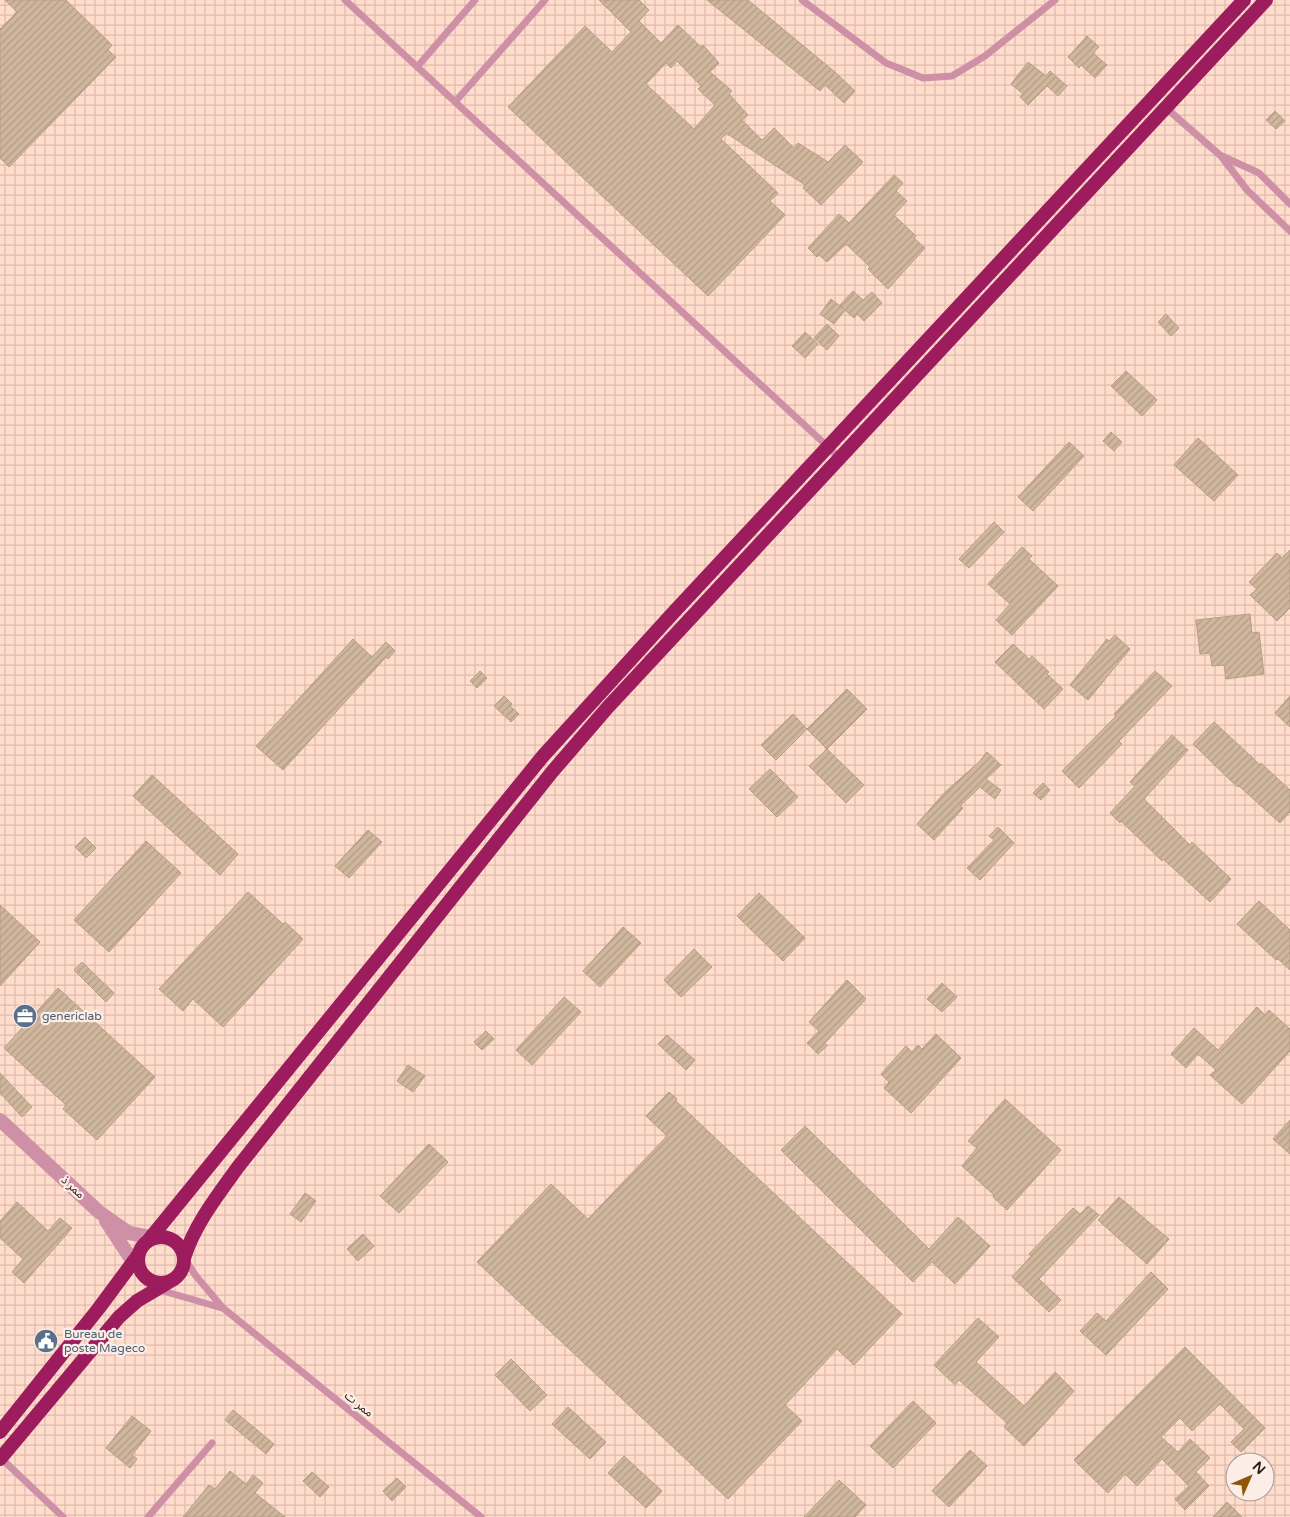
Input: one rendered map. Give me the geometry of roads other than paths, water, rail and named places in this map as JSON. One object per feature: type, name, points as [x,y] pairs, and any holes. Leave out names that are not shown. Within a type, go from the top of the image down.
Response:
[{"type":"highway","points":[[0,1432],[137,1261],[142,1247],[152,1239],[543,756],[673,613],[829,448],[1244,0]]},
{"type":"highway","points":[[184,1258],[190,1239],[199,1223],[238,1167],[552,772],[608,707],[1266,0]]},
{"type":"highway","points":[[0,1459],[119,1317],[152,1284],[169,1282],[180,1273],[184,1266],[184,1258],[177,1244],[163,1237],[152,1239]]},
{"type":"highway","points":[[137,1261],[152,1284]]},
{"type":"street","name":"ممر ذ","points":[[0,1120],[100,1212],[129,1233],[152,1239]]},
{"type":"street","points":[[100,1212],[137,1261]]},
{"type":"lane","points":[[346,0],[840,458]]},
{"type":"lane","points":[[417,67],[475,0]]},
{"type":"lane","points":[[455,102],[545,0]]},
{"type":"lane","points":[[802,0],[886,63],[923,78],[952,76],[985,56],[1055,0]]},
{"type":"lane","points":[[1166,108],[1221,156],[1247,190],[1290,231]]},
{"type":"lane","points":[[1221,156],[1259,173],[1290,204]]},
{"type":"lane","name":"ممر ت","points":[[184,1258],[196,1276],[223,1308],[481,1517]]},
{"type":"lane","name":"ممر ت","points":[[152,1284],[223,1308]]},
{"type":"lane","points":[[148,1517],[212,1443]]},
{"type":"lane","points":[[0,1459],[62,1517]]},
{"type":"place","name":"genericlab","points":[[25,1016]]},
{"type":"place","name":"Bureau de poste Mageco","points":[[46,1341]]}]
